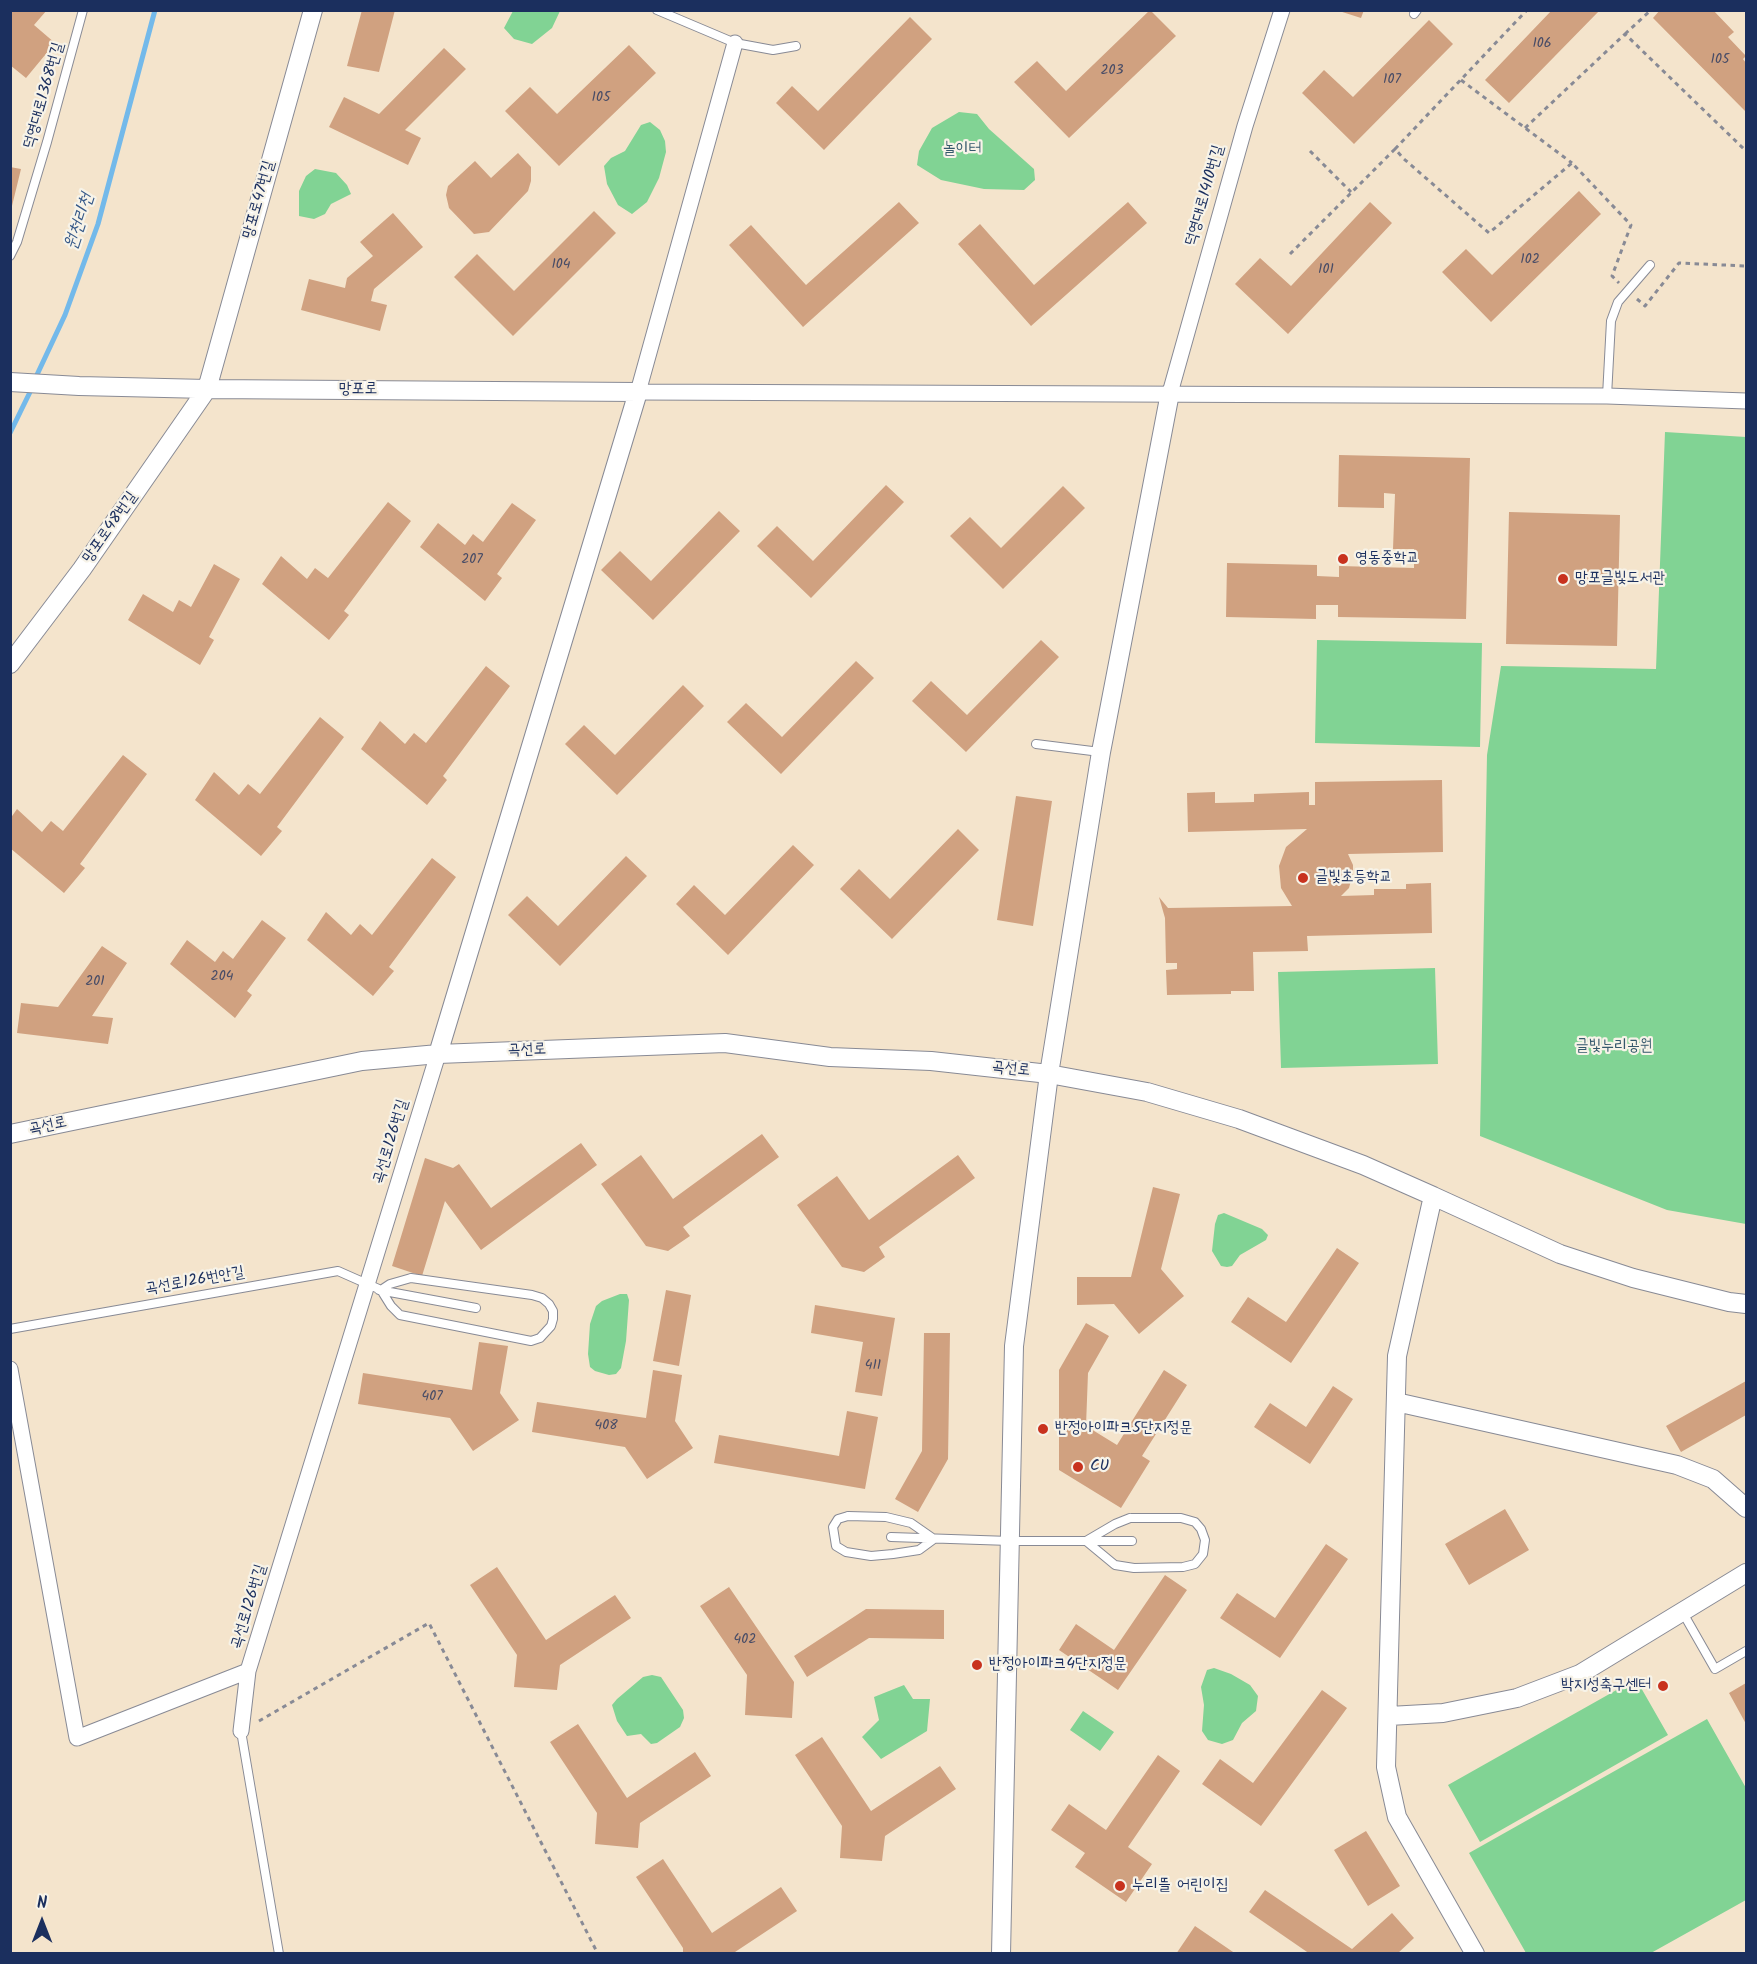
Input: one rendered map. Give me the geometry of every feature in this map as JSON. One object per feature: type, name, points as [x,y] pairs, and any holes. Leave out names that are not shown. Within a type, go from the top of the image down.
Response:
[{"type":"street","name":"망포로47번길","points":[[207,389],[313,10]]},
{"type":"street","name":"덕영대로1410번길","points":[[1170,393],[1245,126],[1282,10]]},
{"type":"street","points":[[438,1054],[638,392],[735,43]]},
{"type":"street","name":"망포로","points":[[10,382],[207,389],[638,392]]},
{"type":"street","name":"망포로48번길","points":[[10,664],[82,569],[207,389]]},
{"type":"street","points":[[638,392],[1607,396],[1746,401]]},
{"type":"street","points":[[1001,1953],[1014,1346],[1049,1074],[1101,752],[1170,393]]},
{"type":"street","name":"곡선로","points":[[10,1134],[362,1061],[438,1054],[725,1043],[830,1057],[930,1061],[1049,1074],[1146,1092],[1239,1119],[1363,1165],[1560,1254],[1633,1278],[1729,1302],[1746,1304]]},
{"type":"street","name":"곡선로126번길","points":[[10,1369],[77,1738],[249,1671],[372,1287],[438,1054]]},
{"type":"street","points":[[1433,1196],[1397,1356],[1386,1767],[1397,1817],[1475,1953]]},
{"type":"street","points":[[1396,1402],[1677,1465],[1713,1479],[1746,1508]]},
{"type":"street","points":[[1389,1716],[1443,1713],[1517,1698],[1581,1674],[1746,1574]]},
{"type":"street","points":[[241,1731],[249,1671]]},
{"type":"lane","name":"덕영대로1368번길","points":[[10,256],[17,242],[37,175],[83,10]]},
{"type":"lane","points":[[657,10],[735,43],[773,50],[796,46]]},
{"type":"lane","points":[[1607,396],[1611,321],[1618,302],[1650,265]]},
{"type":"lane","points":[[1036,744],[1101,752]]},
{"type":"lane","name":"곡선로126번안길","points":[[10,1329],[338,1271],[372,1287],[476,1308]]},
{"type":"lane","points":[[411,1278],[532,1295],[542,1298],[549,1304],[553,1311],[553,1319],[547,1332],[531,1341],[400,1315],[372,1287],[411,1278]]},
{"type":"lane","points":[[848,1515],[886,1517],[911,1523],[934,1539],[919,1550],[871,1556],[846,1552],[836,1546],[833,1527],[838,1519],[848,1515]]},
{"type":"lane","points":[[1130,1518],[1182,1518],[1195,1522],[1201,1529],[1205,1540],[1203,1554],[1195,1564],[1184,1567],[1134,1568],[1116,1565],[1086,1541],[1130,1518]]},
{"type":"lane","points":[[891,1537],[1010,1541],[1132,1541]]},
{"type":"lane","points":[[1683,1613],[1715,1669],[1746,1651]]},
{"type":"lane","points":[[241,1731],[279,1953]]},
{"type":"path","points":[[1290,254],[1395,149],[1527,10]]},
{"type":"path","points":[[1525,128],[1651,10]]},
{"type":"path","points":[[1625,34],[1746,151]]},
{"type":"path","points":[[1461,80],[1572,163],[1631,225],[1612,276],[1645,306],[1679,263],[1746,267]]},
{"type":"path","points":[[1395,149],[1489,233],[1572,163]]},
{"type":"path","points":[[1310,151],[1352,192]]},
{"type":"path","points":[[241,1731],[429,1623],[598,1953]]},
{"type":"green space","points":[[513,10],[560,11],[552,28],[532,44],[514,39],[504,28]]},
{"type":"green space","name":"놀이터","points":[[959,112],[977,114],[989,129],[1034,169],[1035,180],[1024,190],[984,189],[941,180],[917,165],[919,151],[932,128]]},
{"type":"green space","points":[[650,122],[660,130],[665,141],[666,152],[659,178],[647,202],[632,214],[618,205],[607,184],[604,166],[611,158],[625,151],[641,125]]},
{"type":"green space","points":[[315,169],[336,173],[347,185],[351,194],[331,204],[325,214],[314,219],[299,216],[299,191],[306,176]]},
{"type":"green space","name":"글빛누리공원","points":[[1665,432],[1746,437],[1746,1224],[1667,1210],[1480,1136],[1487,755],[1501,666],[1656,669]]},
{"type":"green space","points":[[1317,640],[1482,643],[1480,747],[1315,743]]},
{"type":"green space","points":[[1435,968],[1438,1064],[1281,1068],[1278,972]]},
{"type":"green space","points":[[1224,1213],[1262,1229],[1268,1235],[1266,1240],[1240,1255],[1232,1266],[1227,1267],[1221,1266],[1212,1251],[1215,1224],[1218,1215]]},
{"type":"green space","points":[[620,1294],[627,1294],[629,1300],[626,1341],[621,1368],[616,1374],[609,1375],[590,1367],[588,1354],[590,1324],[596,1306]]},
{"type":"green space","points":[[1214,1668],[1231,1674],[1250,1685],[1258,1696],[1256,1711],[1242,1723],[1233,1740],[1222,1744],[1208,1740],[1202,1731],[1204,1705],[1201,1687],[1207,1670]]},
{"type":"green space","points":[[652,1675],[661,1677],[683,1710],[684,1718],[680,1727],[657,1743],[651,1744],[641,1734],[627,1736],[617,1721],[612,1705],[643,1677]]},
{"type":"green space","points":[[1636,1679],[1668,1735],[1480,1842],[1448,1785]]},
{"type":"green space","points":[[904,1685],[913,1699],[930,1699],[927,1731],[881,1759],[862,1737],[879,1720],[874,1697]]},
{"type":"green space","points":[[1083,1711],[1114,1732],[1100,1751],[1070,1730]]},
{"type":"green space","points":[[1707,1719],[1746,1788],[1746,1900],[1651,1953],[1526,1953],[1469,1853]]},
{"type":"building","points":[[10,10],[47,10],[34,25],[55,43],[26,78],[10,65]]},
{"type":"building","points":[[362,10],[395,10],[379,72],[347,66]]},
{"type":"building","points":[[1150,10],[1176,36],[1069,138],[1014,82],[1037,61],[1066,91]]},
{"type":"building","points":[[1336,10],[1364,10],[1361,18]]},
{"type":"building","points":[[1552,10],[1600,10],[1509,103],[1485,80]]},
{"type":"building","points":[[1660,10],[1713,10],[1734,32],[1728,37],[1746,56],[1743,59],[1746,63],[1746,112],[1653,18]]},
{"type":"building","points":[[910,17],[932,39],[824,150],[776,103],[792,86],[818,111]]},
{"type":"building","points":[[1429,20],[1453,44],[1354,144],[1302,93],[1324,70],[1353,97]]},
{"type":"building","points":[[629,45],[656,73],[559,166],[505,111],[530,87],[557,114]]},
{"type":"building","points":[[444,48],[466,69],[405,130],[421,138],[408,165],[329,127],[344,97],[379,114]]},
{"type":"building","points":[[518,153],[531,167],[528,191],[489,232],[474,234],[449,208],[446,195],[448,186],[475,161],[491,178]]},
{"type":"building","points":[[10,167],[21,169],[11,210],[10,210]]},
{"type":"building","points":[[1579,191],[1601,214],[1491,322],[1442,272],[1466,249],[1492,275]]},
{"type":"building","points":[[899,202],[919,223],[803,327],[729,245],[751,225],[806,285]]},
{"type":"building","points":[[1128,202],[1147,223],[1031,326],[958,244],[980,224],[1034,285]]},
{"type":"building","points":[[1370,202],[1392,223],[1288,334],[1235,284],[1260,258],[1291,286]]},
{"type":"building","points":[[594,211],[616,233],[513,336],[454,277],[477,254],[514,291]]},
{"type":"building","points":[[393,213],[423,247],[374,289],[371,301],[387,305],[380,331],[301,310],[309,279],[345,288],[347,278],[373,256],[360,242]]},
{"type":"building","points":[[1339,455],[1470,458],[1466,619],[1338,617],[1338,605],[1316,605],[1316,619],[1226,617],[1227,563],[1317,565],[1317,576],[1339,577],[1339,566],[1414,568],[1414,549],[1393,549],[1395,494],[1384,493],[1384,508],[1338,507]]},
{"type":"building","points":[[886,485],[904,502],[811,598],[757,546],[777,526],[813,561]]},
{"type":"building","points":[[1063,486],[1085,508],[1003,589],[950,536],[970,517],[1001,548]]},
{"type":"building","points":[[388,502],[411,521],[344,611],[349,615],[329,640],[262,584],[281,556],[307,579],[315,568],[328,578]]},
{"type":"building","points":[[512,503],[536,520],[497,574],[502,578],[485,601],[420,547],[438,523],[465,545],[473,534],[483,542]]},
{"type":"building","points":[[719,511],[740,531],[653,620],[601,570],[620,551],[651,581]]},
{"type":"building","name":"망포글빛도서관","points":[[1509,512],[1620,515],[1617,646],[1506,644]]},
{"type":"building","points":[[214,564],[240,579],[209,637],[214,640],[200,665],[128,620],[143,594],[173,612],[179,600],[191,607]]},
{"type":"building","points":[[1041,640],[1059,657],[966,752],[912,701],[931,681],[967,715]]},
{"type":"building","points":[[856,661],[874,678],[781,774],[727,722],[746,703],[782,737]]},
{"type":"building","points":[[486,666],[510,686],[443,776],[447,780],[427,805],[361,749],[380,721],[405,744],[414,733],[426,743]]},
{"type":"building","points":[[683,685],[704,706],[617,795],[565,744],[584,725],[615,755]]},
{"type":"building","points":[[320,717],[344,737],[277,827],[282,831],[261,856],[195,800],[214,772],[239,795],[248,784],[260,794]]},
{"type":"building","points":[[123,755],[147,774],[80,864],[85,868],[64,893],[10,848],[10,819],[17,809],[42,832],[51,821],[63,831]]},
{"type":"building","points":[[1442,780],[1443,852],[1348,854],[1353,865],[1353,873],[1349,888],[1341,896],[1374,895],[1374,889],[1406,889],[1406,884],[1431,883],[1432,933],[1307,936],[1308,951],[1253,952],[1254,991],[1231,991],[1231,994],[1167,995],[1166,970],[1177,969],[1177,963],[1166,963],[1165,918],[1159,897],[1168,908],[1292,906],[1281,888],[1279,866],[1286,847],[1307,829],[1188,832],[1187,793],[1215,792],[1215,803],[1254,802],[1254,794],[1309,792],[1309,805],[1315,805],[1315,782]]},
{"type":"building","points":[[1016,796],[1052,801],[1033,926],[997,920]]},
{"type":"building","points":[[958,829],[979,850],[892,939],[840,889],[859,869],[890,899]]},
{"type":"building","points":[[793,845],[814,865],[728,955],[676,904],[694,885],[725,915]]},
{"type":"building","points":[[626,856],[647,876],[560,966],[508,915],[527,896],[558,926]]},
{"type":"building","points":[[432,858],[456,877],[389,967],[394,971],[373,996],[307,940],[326,912],[351,935],[360,924],[372,935]]},
{"type":"building","points":[[262,920],[286,938],[247,991],[252,995],[235,1018],[170,964],[187,940],[215,962],[223,951],[233,959]]},
{"type":"building","points":[[102,946],[127,963],[92,1016],[113,1018],[108,1044],[17,1033],[21,1003],[58,1007]]},
{"type":"building","points":[[762,1134],[779,1157],[683,1227],[690,1236],[668,1251],[646,1246],[601,1184],[641,1155],[673,1199]]},
{"type":"building","points":[[581,1143],[597,1165],[481,1250],[445,1201],[422,1276],[392,1266],[425,1158],[453,1168],[459,1164],[491,1208]]},
{"type":"building","points":[[958,1155],[975,1178],[879,1247],[885,1257],[864,1272],[842,1267],[797,1205],[837,1176],[869,1220]]},
{"type":"building","points":[[1153,1187],[1180,1194],[1161,1269],[1184,1296],[1139,1334],[1114,1304],[1077,1305],[1077,1277],[1131,1277]]},
{"type":"building","points":[[1337,1248],[1359,1263],[1291,1363],[1231,1322],[1248,1297],[1286,1322]]},
{"type":"building","points":[[666,1290],[691,1295],[679,1366],[653,1361]]},
{"type":"building","points":[[815,1305],[895,1318],[882,1396],[855,1392],[863,1342],[811,1333]]},
{"type":"building","points":[[1086,1323],[1109,1336],[1088,1373],[1086,1426],[1117,1445],[1164,1370],[1187,1385],[1142,1456],[1150,1461],[1121,1508],[1059,1470],[1059,1370]]},
{"type":"building","points":[[924,1333],[950,1333],[948,1459],[918,1512],[895,1499],[922,1451]]},
{"type":"building","points":[[479,1342],[508,1346],[500,1393],[519,1420],[473,1451],[450,1418],[358,1404],[363,1373],[472,1390]]},
{"type":"building","points":[[653,1370],[682,1375],[675,1421],[693,1448],[647,1479],[625,1447],[532,1432],[537,1402],[646,1418]]},
{"type":"building","points":[[1746,1381],[1746,1415],[1681,1452],[1666,1426]]},
{"type":"building","points":[[1333,1386],[1353,1399],[1310,1464],[1254,1427],[1270,1403],[1306,1427]]},
{"type":"building","points":[[847,1411],[878,1417],[865,1489],[714,1463],[719,1435],[839,1456]]},
{"type":"building","points":[[1505,1509],[1529,1550],[1469,1585],[1445,1544]]},
{"type":"building","points":[[1326,1544],[1348,1559],[1280,1658],[1220,1618],[1237,1593],[1275,1618]]},
{"type":"building","points":[[497,1567],[546,1640],[615,1595],[631,1618],[560,1665],[557,1690],[514,1687],[517,1655],[470,1585]]},
{"type":"building","points":[[1165,1575],[1187,1590],[1118,1690],[1059,1650],[1076,1624],[1114,1650]]},
{"type":"building","points":[[729,1587],[794,1682],[792,1718],[745,1715],[747,1675],[700,1606]]},
{"type":"building","points":[[866,1609],[944,1610],[944,1639],[869,1638],[807,1677],[794,1656]]},
{"type":"building","points":[[1746,1683],[1746,1724],[1729,1693]]},
{"type":"building","points":[[1322,1690],[1347,1708],[1261,1826],[1202,1784],[1220,1759],[1253,1783]]},
{"type":"building","points":[[578,1724],[627,1798],[695,1752],[711,1776],[640,1823],[638,1848],[595,1844],[597,1813],[550,1742]]},
{"type":"building","points":[[822,1737],[871,1811],[940,1766],[956,1789],[885,1836],[882,1861],[840,1858],[842,1826],[795,1755]]},
{"type":"building","points":[[1158,1755],[1180,1771],[1128,1847],[1152,1864],[1126,1902],[1075,1867],[1085,1853],[1051,1830],[1069,1804],[1106,1830]]},
{"type":"building","points":[[1366,1831],[1400,1886],[1368,1906],[1334,1850]]},
{"type":"building","points":[[663,1859],[712,1933],[781,1887],[797,1911],[732,1954],[683,1954],[683,1948],[636,1877]]},
{"type":"building","points":[[1265,1890],[1352,1949],[1392,1913],[1414,1938],[1397,1954],[1310,1954],[1249,1912]]},
{"type":"building","points":[[1195,1926],[1236,1954],[1176,1954]]},
{"type":"waterway","name":"원천리천","points":[[35,379],[65,315],[98,224],[155,10]]},
{"type":"waterway","name":"원천리천","points":[[10,433],[32,388]]},
{"type":"place","name":"영동중학교","points":[[1343,559]]},
{"type":"place","name":"망포글빛도서관","points":[[1563,579]]},
{"type":"place","name":"글빛초등학교","points":[[1303,878]]},
{"type":"place","name":"반정아이파크5단지정문","points":[[1043,1429]]},
{"type":"place","name":"CU","points":[[1078,1467]]},
{"type":"place","name":"반정아이파크4단지정문","points":[[977,1665]]},
{"type":"place","name":"박지성축구센터","points":[[1663,1686]]},
{"type":"place","name":"누리뜰 어린이집","points":[[1120,1886]]}]
